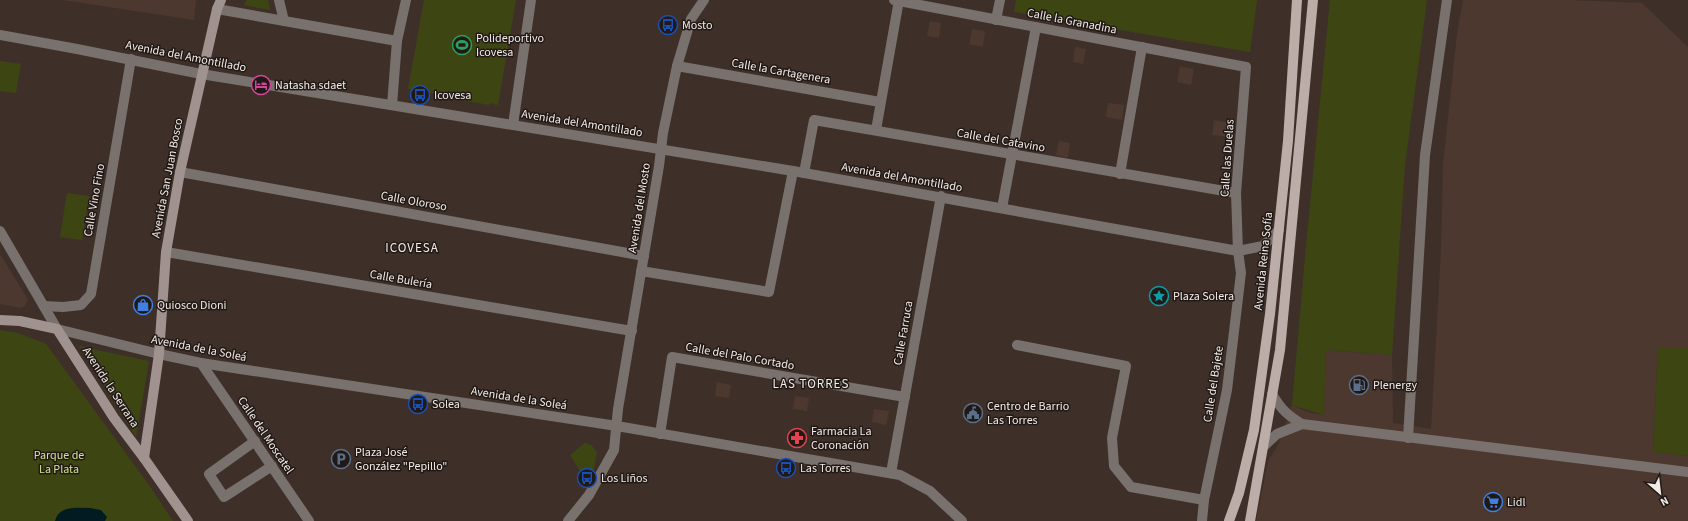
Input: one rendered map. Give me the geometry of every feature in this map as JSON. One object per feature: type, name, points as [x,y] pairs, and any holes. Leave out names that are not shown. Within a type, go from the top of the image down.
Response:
[{"type":"main road","name":"Avenida Reina Sofía","points":[[1229,521],[1239,493],[1254,430],[1270,314],[1288,141],[1297,0]]},
{"type":"main road","name":"Avenida Reina Sofía","points":[[1250,521],[1280,350],[1313,0]]},
{"type":"main road","name":"Avenida San Juan Bosco","points":[[159,354],[166,252],[180,172],[201,74],[219,5]]},
{"type":"main road","points":[[0,320],[20,321],[57,329]]},
{"type":"main road","name":"Avenida la Serrana","points":[[57,329],[114,418],[188,521]]},
{"type":"main road","name":"Avenida la Serrana","points":[[144,458],[159,354]]},
{"type":"street","points":[[279,0],[284,21]]},
{"type":"street","points":[[392,105],[397,41],[406,0]]},
{"type":"street","name":"Avenida del Amontillado","points":[[513,125],[531,0]]},
{"type":"street","name":"Avenida del Mosto","points":[[568,521],[589,495],[604,471],[614,450],[618,409],[662,150],[663,133],[677,66],[691,19],[704,0]]},
{"type":"street","points":[[876,130],[897,0]]},
{"type":"street","name":"Calle la Granadina","points":[[897,0],[1246,67]]},
{"type":"street","points":[[996,20],[1000,0]]},
{"type":"street","points":[[1408,438],[1425,155],[1447,0]]},
{"type":"street","name":"Avenida San Juan Bosco","points":[[219,5],[284,21],[397,41]]},
{"type":"street","points":[[1002,208],[1036,27]]},
{"type":"street","name":"Avenida del Amontillado","points":[[0,35],[132,59],[201,74],[941,196],[1238,251],[1263,246],[1279,230]]},
{"type":"street","points":[[1120,174],[1142,47]]},
{"type":"street","name":"Calle Vino Fino","points":[[44,306],[63,307],[81,305],[91,294],[132,59]]},
{"type":"street","name":"Calle la Cartagenera","points":[[677,66],[880,102]]},
{"type":"street","name":"Calle las Duelas","points":[[1238,251],[1236,193],[1246,67]]},
{"type":"street","name":"Calle del Catavino","points":[[804,173],[814,120],[1236,193]]},
{"type":"street","points":[[642,271],[769,292],[793,171]]},
{"type":"street","name":"Calle Oloroso","points":[[180,172],[644,256]]},
{"type":"street","name":"Calle Farruca","points":[[891,473],[941,196]]},
{"type":"street","name":"Avenida la Serrana","points":[[0,231],[57,329]]},
{"type":"street","name":"Calle del Bajete","points":[[1202,521],[1204,500],[1228,382],[1241,273],[1238,251]]},
{"type":"street","name":"Calle Bulería","points":[[166,252],[632,330]]},
{"type":"street","name":"Avenida de la Soleá","points":[[57,329],[201,363],[617,426],[891,473],[900,475],[930,491],[962,521]]},
{"type":"street","points":[[1017,345],[1126,366],[1112,438],[1114,466],[1131,487],[1204,500]]},
{"type":"street","name":"Calle del Palo Cortado","points":[[660,434],[672,357],[905,397]]},
{"type":"street","name":"Calle del Moscatel","points":[[201,363],[309,521]]},
{"type":"street","points":[[1272,394],[1280,407],[1288,415],[1302,424],[1688,472]]},
{"type":"street","points":[[1263,447],[1277,434],[1302,424]]},
{"type":"street","points":[[255,441],[209,474],[224,497],[272,466]]},
{"type":"shaded area","points":[[63,0],[196,0],[194,20]]},
{"type":"shaded area","points":[[1463,0],[1569,0],[1642,3],[1688,47],[1688,347],[1658,347],[1653,452],[1688,456],[1688,521],[1256,521],[1268,462],[1279,443],[1292,405],[1310,413],[1324,415],[1326,350],[1392,355],[1393,423],[1431,429],[1441,251],[1443,164],[1457,34]]},
{"type":"shaded area","points":[[930,21],[941,23],[939,38],[927,36]]},
{"type":"shaded area","points":[[972,29],[985,31],[983,47],[969,44]]},
{"type":"shaded area","points":[[1075,47],[1086,49],[1083,64],[1073,62]]},
{"type":"shaded area","points":[[1180,66],[1194,69],[1191,85],[1177,82]]},
{"type":"shaded area","points":[[1108,103],[1124,105],[1122,120],[1106,117]]},
{"type":"shaded area","points":[[1214,120],[1229,123],[1227,137],[1212,135]]},
{"type":"shaded area","points":[[1059,141],[1070,143],[1068,158],[1056,155]]},
{"type":"shaded area","points":[[0,254],[28,300],[25,306],[20,308],[0,304]]},
{"type":"shaded area","points":[[717,382],[731,385],[729,398],[715,396]]},
{"type":"shaded area","points":[[795,396],[809,398],[807,411],[793,409]]},
{"type":"shaded area","points":[[874,409],[889,411],[886,425],[872,422]]},
{"type":"green space","points":[[247,0],[268,0],[270,10],[244,5]]},
{"type":"green space","name":"Polideportivo Icovesa","points":[[424,0],[516,0],[498,105],[490,103],[489,105],[408,89]]},
{"type":"green space","points":[[1016,0],[1257,0],[1250,52],[1014,12]]},
{"type":"green space","points":[[1330,0],[1427,0],[1405,165],[1392,355],[1326,350],[1324,415],[1292,405]]},
{"type":"green space","points":[[0,61],[21,64],[16,93],[0,91]]},
{"type":"green space","points":[[67,193],[89,196],[82,240],[60,237]]},
{"type":"green space","name":"Parque de La Plata","points":[[0,330],[18,333],[46,344],[149,485],[173,521],[0,521]]},
{"type":"green space","points":[[79,346],[149,361],[136,437]]},
{"type":"green space","points":[[1658,347],[1688,347],[1688,456],[1653,452]]},
{"type":"green space","points":[[585,443],[591,445],[597,452],[594,469],[587,475],[582,474],[570,455]]},
{"type":"water","points":[[69,508],[90,508],[101,510],[107,517],[105,521],[55,521],[60,512]]},
{"type":"place","name":"Mosto","points":[[668,25]]},
{"type":"place","name":"Polideportivo Icovesa","points":[[462,45]]},
{"type":"place","name":"Natasha sdaet","points":[[261,85]]},
{"type":"place","name":"Icovesa","points":[[420,95]]},
{"type":"place","name":"Plaza Solera","points":[[1159,296]]},
{"type":"place","name":"Quiosco Dioni","points":[[143,305]]},
{"type":"place","name":"Plenergy","points":[[1359,385]]},
{"type":"place","name":"Solea","points":[[418,404]]},
{"type":"place","name":"Centro de Barrio Las Torres","points":[[973,413]]},
{"type":"place","name":"Farmacia La Coronación","points":[[797,438]]},
{"type":"place","name":"Plaza José González \"Pepillo\"","points":[[341,459]]},
{"type":"place","name":"Las Torres","points":[[786,468]]},
{"type":"place","name":"Los Liños","points":[[587,478]]},
{"type":"place","name":"Lidl","points":[[1493,502]]},
{"type":"district","name":"ICOVESA","points":[[412,247]]},
{"type":"district","name":"LAS TORRES","points":[[811,383]]}]
